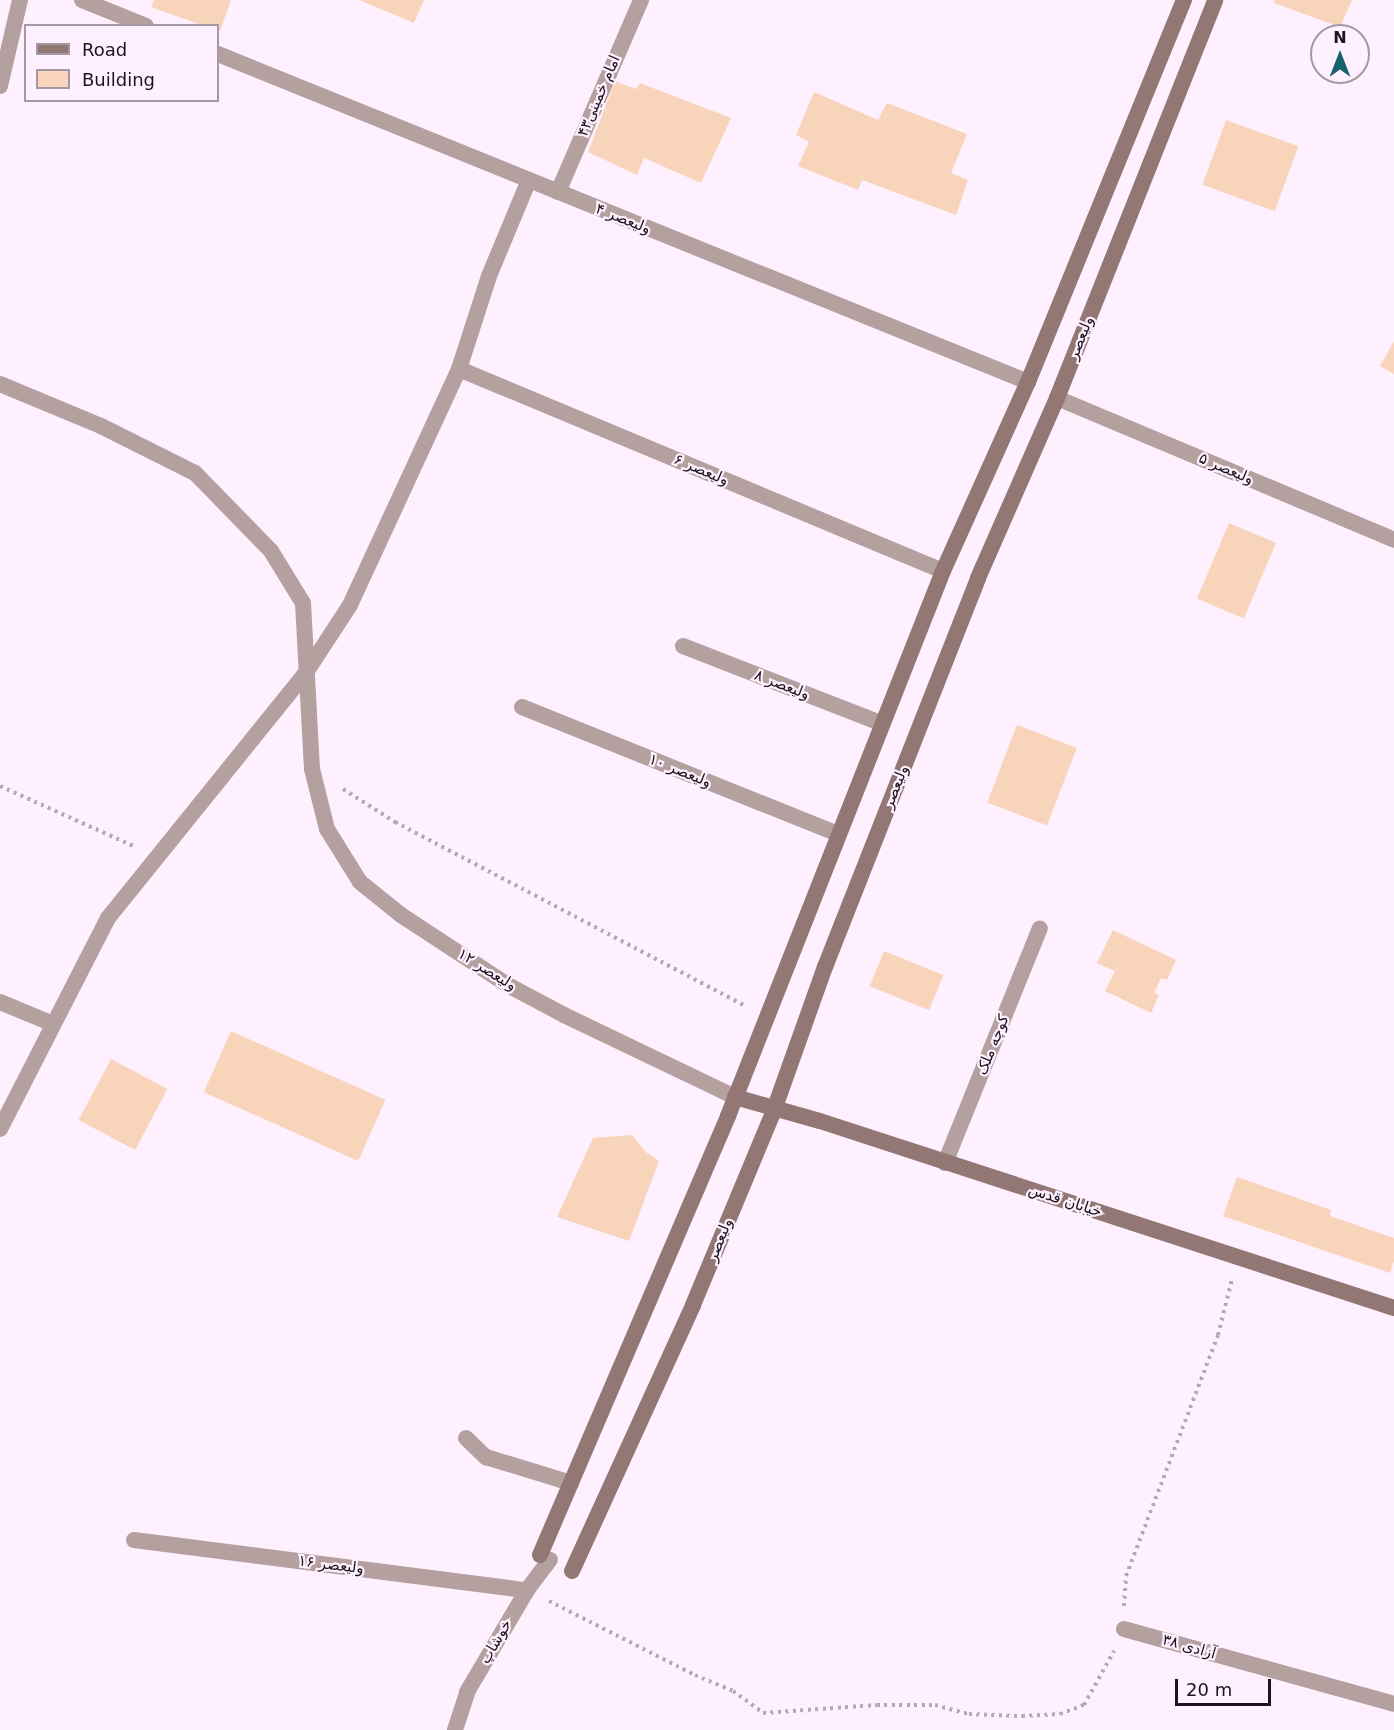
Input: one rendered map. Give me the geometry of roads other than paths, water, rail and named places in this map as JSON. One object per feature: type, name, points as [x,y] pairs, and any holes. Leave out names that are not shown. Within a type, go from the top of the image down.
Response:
[{"type":"main road","points":[[545,1558],[571,1483],[735,1097],[837,834],[943,571],[1028,382],[1184,0]]},
{"type":"main road","name":"ولیعصر","points":[[572,1571],[693,1305],[774,1110],[825,967],[970,600],[1057,398],[1215,0]]},
{"type":"main road","name":"خیابان قدس","points":[[735,1097],[774,1110],[820,1121],[1394,1308]]},
{"type":"street","points":[[0,86],[20,0]]},
{"type":"street","points":[[82,0],[141,24]]},
{"type":"street","name":"امام خمینی۴۳","points":[[558,192],[640,0]]},
{"type":"street","name":"ولیعصر ۴","points":[[219,54],[1028,382]]},
{"type":"street","points":[[0,1129],[108,918],[156,855],[307,670],[350,605],[459,369],[489,276],[529,180]]},
{"type":"street","name":"ولیعصر ۶","points":[[459,369],[943,571]]},
{"type":"street","name":"ولیعصر ۱۲","points":[[0,384],[101,426],[195,473],[271,551],[303,603],[312,769],[327,830],[360,882],[401,915],[525,994],[735,1097]]},
{"type":"street","name":"ولیعصر ۵","points":[[1057,398],[1394,540]]},
{"type":"street","name":"ولیعصر ۸","points":[[683,646],[881,723]]},
{"type":"street","name":"ولیعصر ۱۰","points":[[522,708],[837,834]]},
{"type":"street","name":"کوچه ملک","points":[[945,1163],[1040,928]]},
{"type":"street","points":[[0,1002],[53,1024]]},
{"type":"street","points":[[466,1438],[486,1457],[571,1483]]},
{"type":"street","name":"ولیعصر ۱۶","points":[[134,1540],[527,1590]]},
{"type":"street","points":[[545,1558],[572,1571]]},
{"type":"street","name":"خوشاپ","points":[[455,1730],[467,1692],[545,1558]]},
{"type":"street","name":"آزادی ۳۸","points":[[1124,1629],[1394,1704]]}]
